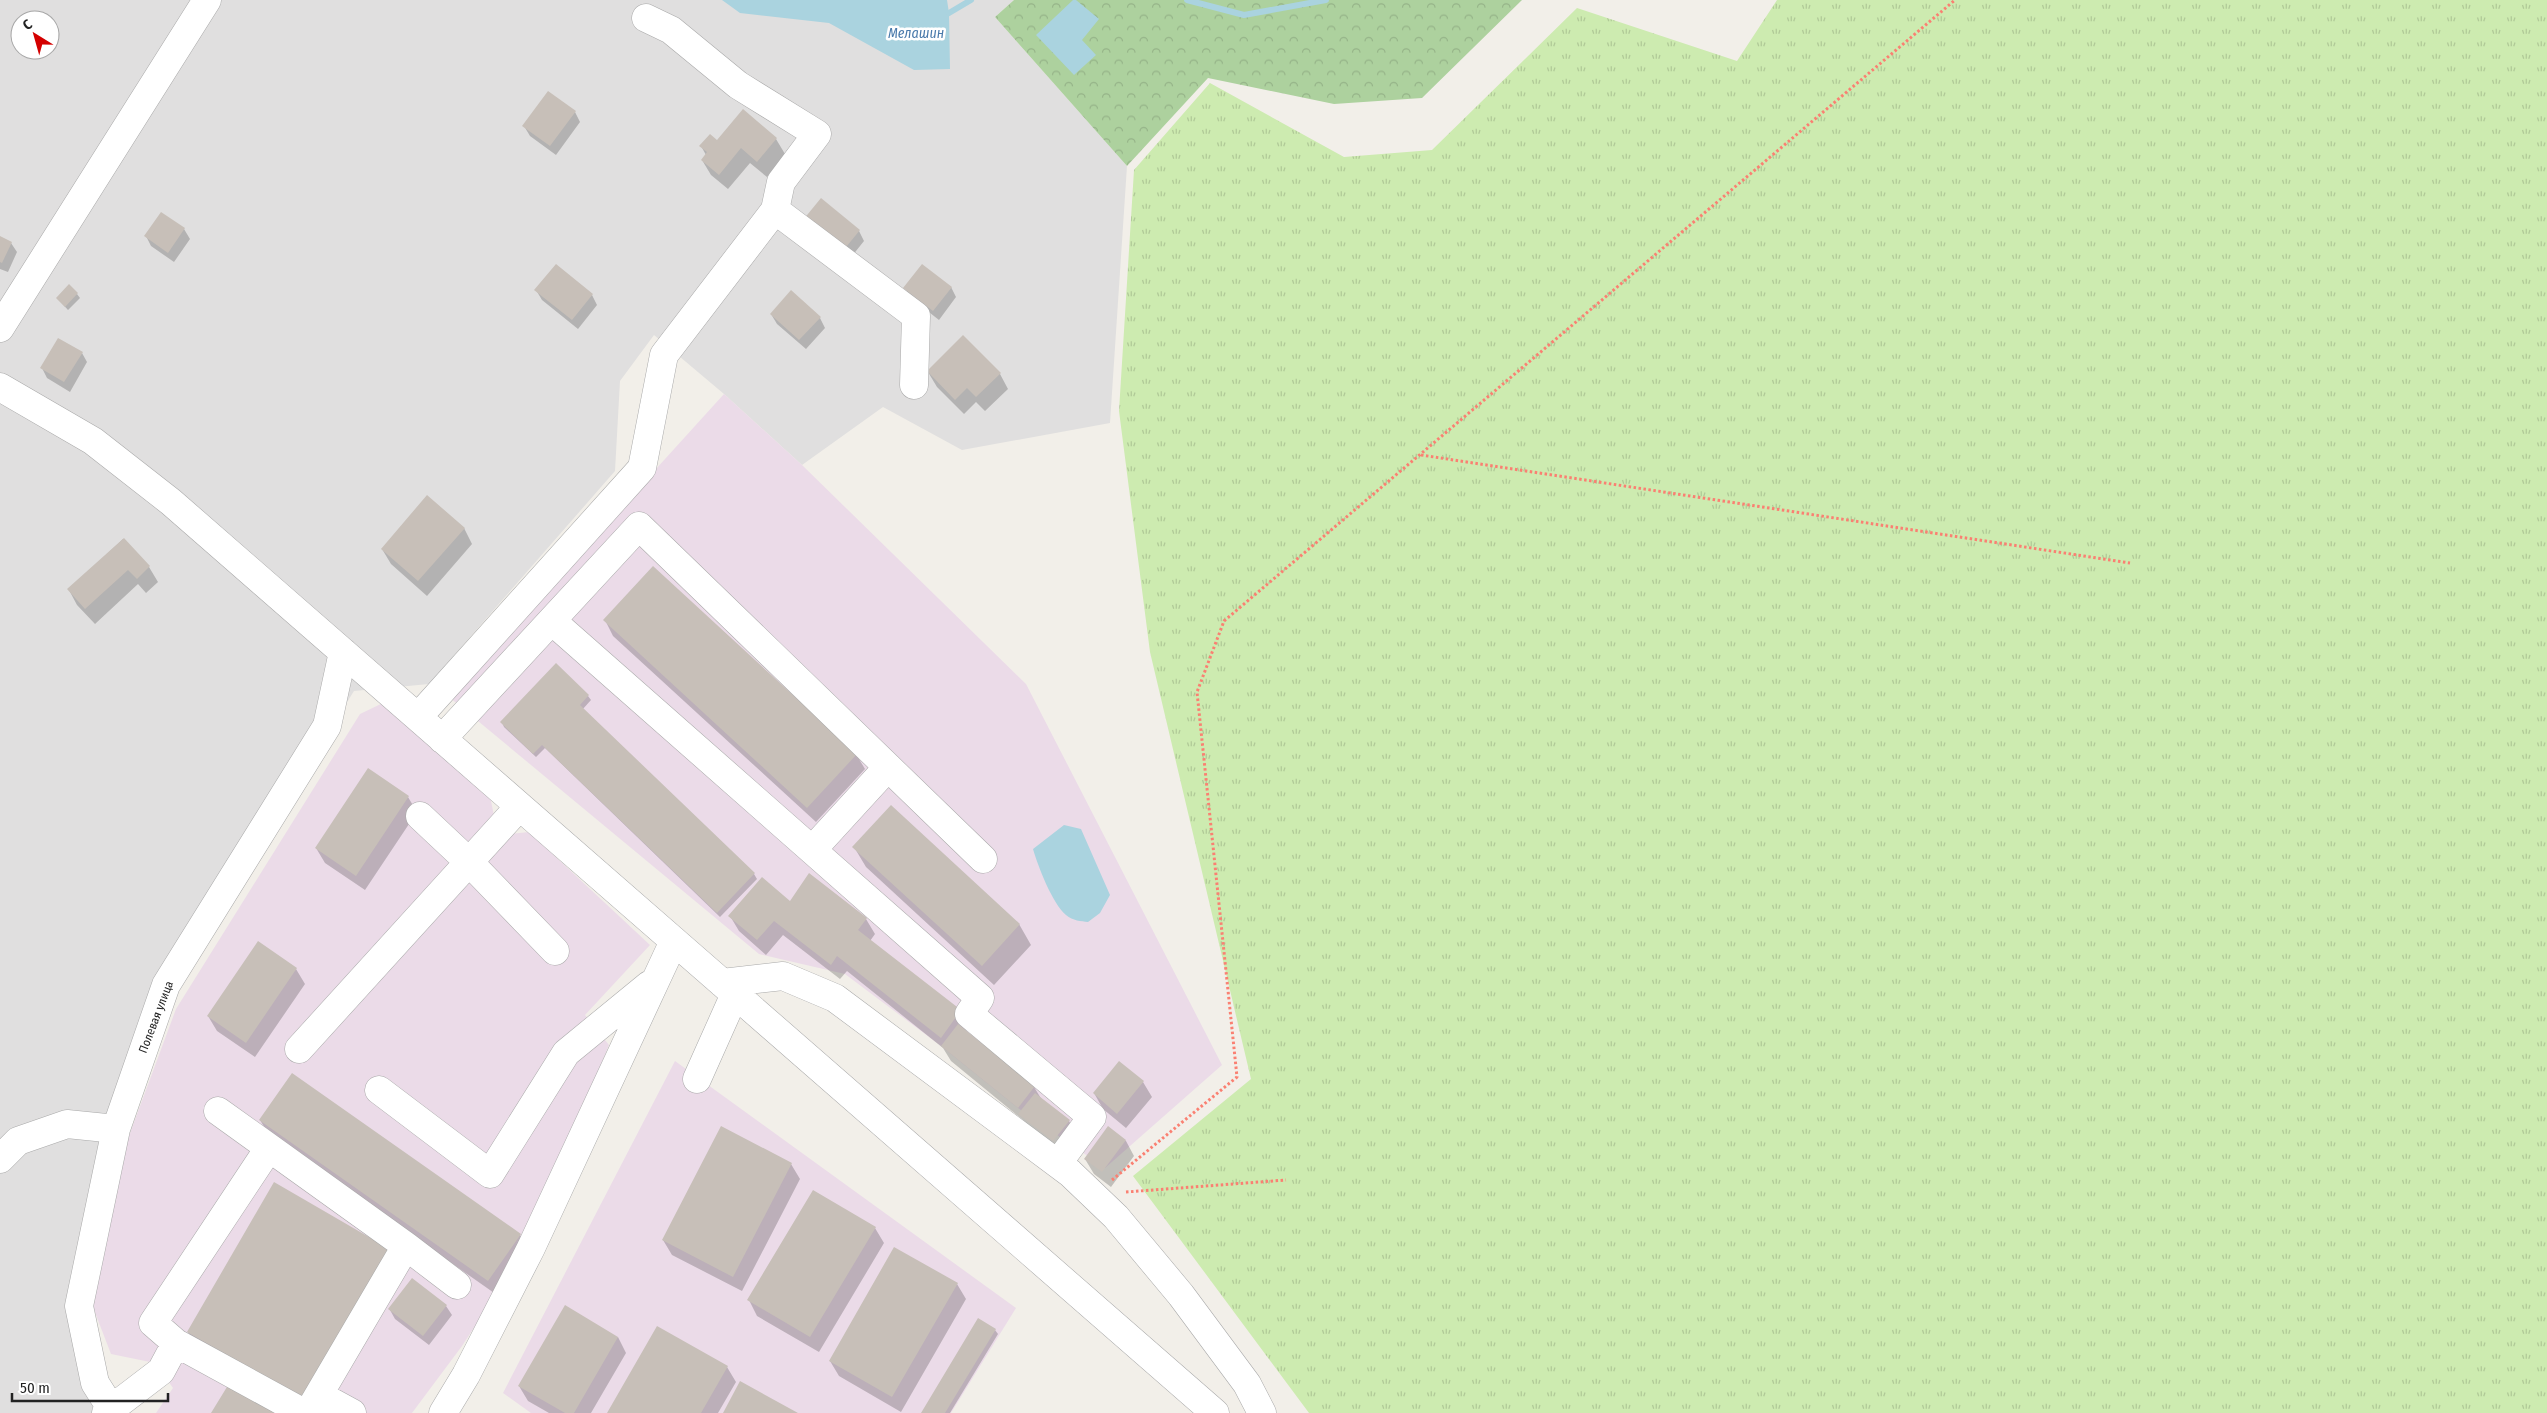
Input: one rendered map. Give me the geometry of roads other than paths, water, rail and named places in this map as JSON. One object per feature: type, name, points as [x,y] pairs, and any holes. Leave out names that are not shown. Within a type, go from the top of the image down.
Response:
[{"type":"street","points":[[0,328],[207,0]]},
{"type":"street","points":[[418,717],[642,468],[664,355],[775,210],[781,182],[817,134],[738,85],[671,30],[646,18]]},
{"type":"street","points":[[775,210],[916,316],[914,385]]},
{"type":"street","points":[[0,387],[93,441],[171,502],[1215,1413]]},
{"type":"street","points":[[442,739],[639,526],[983,859]]},
{"type":"street","points":[[552,621],[980,998],[969,1014],[1092,1117],[1058,1163]]},
{"type":"street","name":"Полевая улица","points":[[110,1411],[95,1383],[78,1306],[116,1129],[166,985],[327,726],[343,652]]},
{"type":"street","points":[[812,850],[888,767]]},
{"type":"street","points":[[299,1049],[519,807]]},
{"type":"street","points":[[420,816],[469,862],[555,951]]},
{"type":"street","points":[[443,1413],[466,1375],[531,1248],[674,941]]},
{"type":"street","points":[[729,988],[782,976],[835,998],[1058,1163],[1116,1217],[1181,1295],[1247,1384],[1262,1413]]},
{"type":"street","points":[[379,1090],[490,1174],[566,1053],[656,979]]},
{"type":"street","points":[[697,1079],[729,988]]},
{"type":"street","points":[[218,1111],[458,1285]]},
{"type":"street","points":[[0,1159],[18,1141],[67,1124],[116,1129]]},
{"type":"street","points":[[269,1148],[153,1322],[176,1343],[310,1407],[352,1413]]},
{"type":"street","points":[[310,1407],[406,1246]]},
{"type":"street","points":[[110,1411],[161,1371],[176,1343]]},
{"type":"water","name":"Мелашин","points":[[722,0],[947,0],[950,69],[914,70],[829,23],[740,13]]},
{"type":"water","points":[[1073,0],[1076,0],[1099,19],[1082,40],[1096,55],[1074,75],[1036,35]]},
{"type":"water","points":[[1064,825],[1081,829],[1110,895],[1100,913],[1088,922],[1071,918],[1061,909],[1046,884],[1033,849]]},
{"type":"waterway","points":[[949,13],[971,0]]},
{"type":"waterway","points":[[1187,0],[1244,15],[1326,0]]}]
